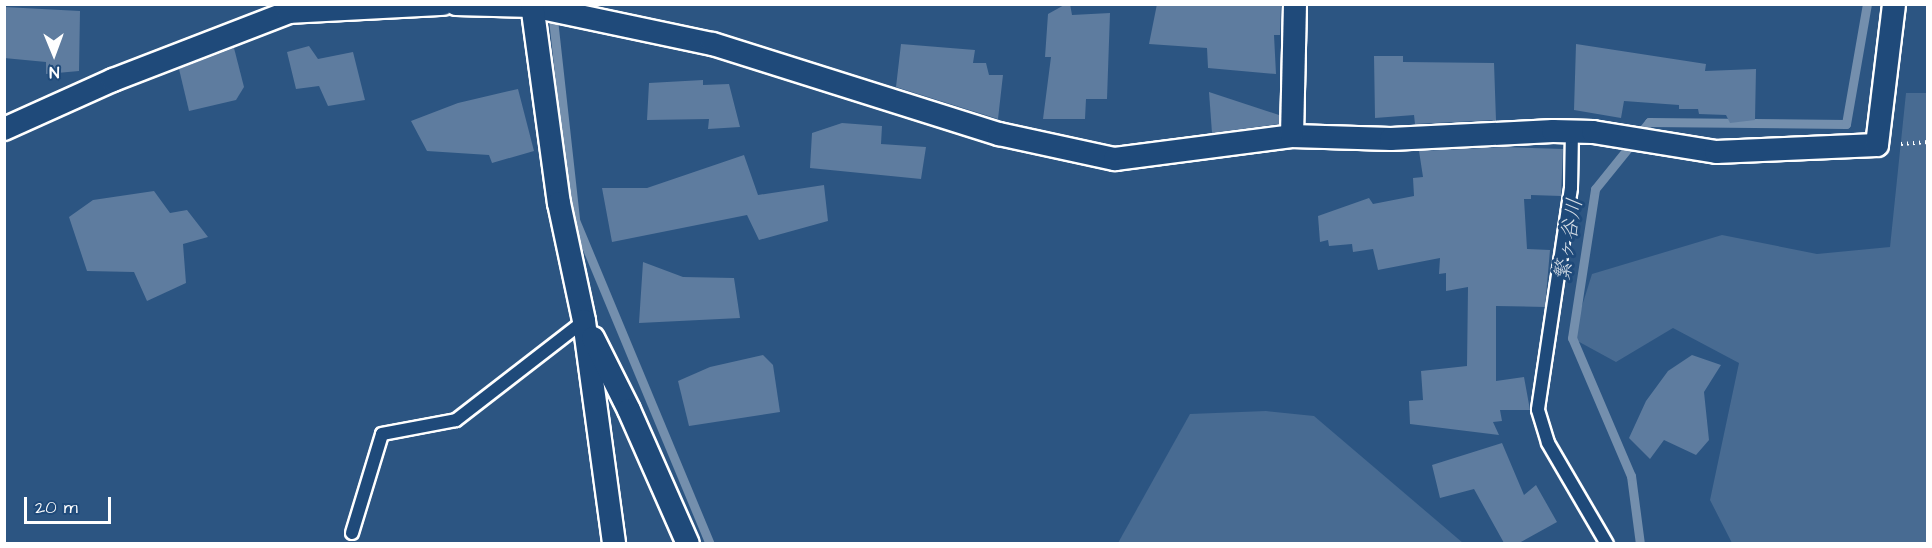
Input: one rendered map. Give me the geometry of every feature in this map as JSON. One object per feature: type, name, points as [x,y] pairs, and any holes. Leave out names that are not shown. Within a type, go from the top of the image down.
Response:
[{"type":"street","points":[[4,129],[113,80],[289,12],[443,4]]},
{"type":"street","points":[[456,4],[532,5],[713,44],[999,134],[1115,159],[1292,136],[1391,139],[1572,131],[1716,153],[1877,145],[1894,4]]},
{"type":"street","points":[[1292,136],[1295,4]]},
{"type":"street","points":[[532,5],[559,204],[584,321],[614,543]]},
{"type":"street","points":[[584,321],[629,410],[688,543]]},
{"type":"lane","points":[[1572,131],[1571,188],[1539,410],[1548,443],[1607,543]]},
{"type":"lane","points":[[352,533],[382,434],[456,420],[584,321]]},
{"type":"shaded area","points":[[1906,93],[1928,93],[1927,543],[1732,543],[1710,500],[1739,363],[1673,328],[1616,362],[1572,338],[1592,274],[1722,235],[1817,254],[1890,247]]},
{"type":"shaded area","points":[[1266,411],[1314,416],[1463,543],[1118,543],[1190,414]]},
{"type":"building","points":[[1070,4],[1072,15],[1110,13],[1107,99],[1086,99],[1085,119],[1043,119],[1051,57],[1045,57],[1048,14]]},
{"type":"building","points":[[1157,4],[1281,4],[1280,35],[1274,35],[1276,74],[1208,68],[1207,48],[1149,44]]},
{"type":"building","points":[[4,7],[80,11],[79,71],[46,74],[46,62],[4,58]]},
{"type":"building","points":[[901,44],[975,50],[973,63],[986,63],[989,75],[1003,75],[998,119],[896,87]]},
{"type":"building","points":[[1576,44],[1706,64],[1705,71],[1756,69],[1755,120],[1730,123],[1726,115],[1699,114],[1698,109],[1679,109],[1679,105],[1624,101],[1621,118],[1574,110]]},
{"type":"building","points":[[309,46],[318,59],[353,52],[365,100],[328,106],[319,86],[296,89],[287,52]]},
{"type":"building","points":[[234,48],[244,87],[236,100],[189,111],[179,69]]},
{"type":"building","points":[[1374,56],[1403,56],[1403,62],[1494,63],[1496,120],[1415,124],[1414,115],[1375,118]]},
{"type":"building","points":[[703,80],[703,85],[729,84],[740,127],[708,129],[709,119],[647,120],[649,83]]},
{"type":"building","points":[[518,89],[534,151],[492,163],[489,155],[427,151],[411,121],[458,103]]},
{"type":"building","points":[[1209,92],[1279,115],[1279,124],[1212,133]]},
{"type":"building","points":[[842,123],[882,126],[881,144],[926,147],[921,179],[810,168],[812,133]]},
{"type":"building","points":[[1503,147],[1563,149],[1561,196],[1531,195],[1531,199],[1524,199],[1527,249],[1550,250],[1545,307],[1496,306],[1496,381],[1524,377],[1530,410],[1500,410],[1502,421],[1493,422],[1499,435],[1410,424],[1409,401],[1423,400],[1421,371],[1467,366],[1468,287],[1446,291],[1446,273],[1439,274],[1440,258],[1378,270],[1373,249],[1353,252],[1352,244],[1329,246],[1328,240],[1320,242],[1318,216],[1369,198],[1373,204],[1414,196],[1413,178],[1423,177],[1419,151]]},
{"type":"building","points":[[744,155],[758,195],[824,185],[828,221],[759,240],[747,215],[612,242],[602,188],[647,188]]},
{"type":"building","points":[[154,191],[170,213],[187,210],[208,237],[183,244],[186,283],[147,301],[134,272],[87,271],[69,217],[93,200]]},
{"type":"building","points":[[643,262],[683,277],[734,278],[740,318],[639,323]]},
{"type":"building","points":[[763,355],[773,365],[780,412],[689,426],[678,381],[710,367]]},
{"type":"building","points":[[1692,355],[1721,365],[1704,392],[1709,440],[1696,455],[1664,440],[1650,459],[1629,438],[1646,401],[1668,371]]},
{"type":"building","points":[[1502,443],[1524,495],[1536,485],[1557,522],[1519,543],[1504,543],[1474,489],[1440,498],[1432,465]]},
{"type":"waterway","name":"繁ヶ谷川","points":[[1640,544],[1631,476],[1572,338],[1595,189],[1649,122],[1846,124],[1867,4]]},
{"type":"waterway","points":[[552,10],[575,220],[710,544]]}]
